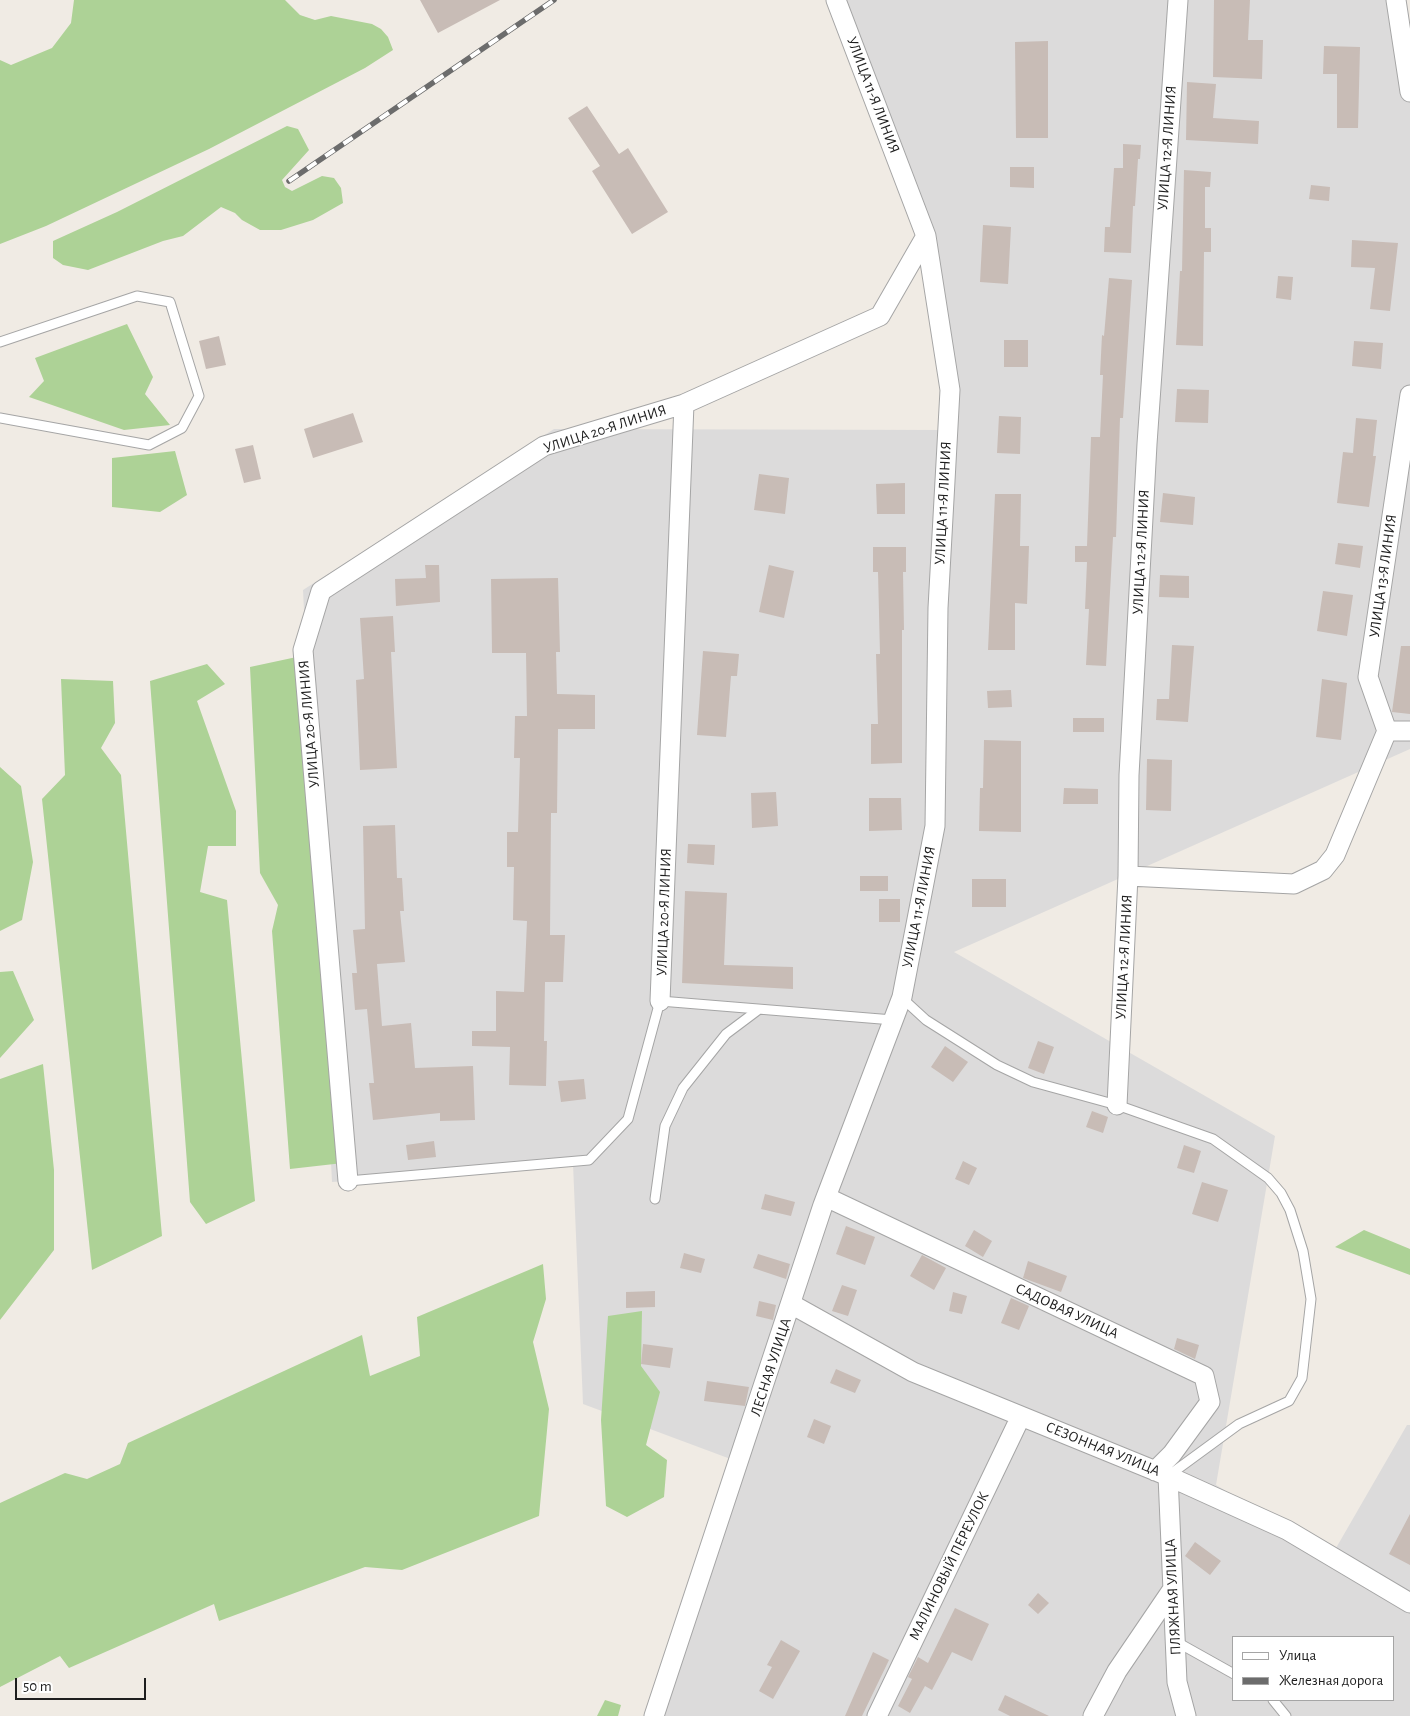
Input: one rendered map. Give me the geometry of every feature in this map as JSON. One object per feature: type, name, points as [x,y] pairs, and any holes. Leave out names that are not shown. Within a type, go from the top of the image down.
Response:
[{"type":"street","name":"УЛИЦА 11-Я ЛИНИЯ","points":[[836,0],[926,236],[950,390],[938,608],[935,826],[902,998],[893,1020]]},
{"type":"street","name":"УЛИЦА 12-Я ЛИНИЯ","points":[[1117,1105],[1128,876],[1129,775],[1147,444],[1178,0]]},
{"type":"street","points":[[1396,0],[1410,92]]},
{"type":"street","name":"УЛИЦА 20-Я ЛИНИЯ","points":[[348,1181],[303,650],[321,591],[544,446],[684,404],[880,316],[926,236]]},
{"type":"street","name":"УЛИЦА 13-Я ЛИНИЯ","points":[[1387,731],[1368,677],[1410,395]]},
{"type":"street","name":"УЛИЦА 20-Я ЛИНИЯ","points":[[660,1001],[684,404]]},
{"type":"street","points":[[1128,876],[1294,884],[1323,870],[1335,855],[1387,731],[1410,731]]},
{"type":"street","name":"ЛЕСНАЯ УЛИЦА","points":[[654,1716],[826,1197],[893,1020]]},
{"type":"street","name":"САДОВАЯ УЛИЦА","points":[[826,1197],[1204,1376],[1210,1402],[1172,1454],[1161,1474]]},
{"type":"street","name":"СЕЗОННАЯ УЛИЦА","points":[[791,1304],[913,1372],[1161,1474],[1287,1530],[1410,1603]]},
{"type":"street","name":"МАЛИНОВЫЙ ПЕРЕУЛОК","points":[[877,1716],[1021,1416]]},
{"type":"street","name":"ПЛЯЖНАЯ УЛИЦА","points":[[1161,1474],[1172,1590],[1177,1682],[1186,1716]]},
{"type":"street","points":[[1094,1716],[1117,1671],[1172,1590]]},
{"type":"lane","points":[[0,342],[137,296],[170,302],[199,396],[182,428],[149,445],[0,418]]},
{"type":"lane","points":[[902,998],[926,1020],[997,1065],[1033,1082],[1117,1105],[1213,1139],[1268,1178],[1281,1193],[1290,1210],[1303,1251],[1311,1298],[1302,1378],[1288,1401],[1239,1424],[1161,1474]]},
{"type":"lane","points":[[348,1181],[589,1160],[628,1119],[660,1001],[893,1020]]},
{"type":"lane","points":[[655,1199],[665,1126],[683,1088],[726,1034],[758,1010]]},
{"type":"lane","points":[[1175,1640],[1232,1673]]},
{"type":"lane","points":[[1274,1701],[1286,1716]]},
{"type":"shaded area","points":[[832,0],[1406,0],[1410,24],[1410,749],[954,952],[1275,1136],[1216,1485],[1332,1555],[1407,1425],[1410,1425],[1410,1716],[663,1716],[744,1464],[583,1404],[573,1164],[332,1182],[303,590],[554,429],[946,430],[921,220]]},
{"type":"green space","points":[[74,0],[285,0],[300,15],[315,20],[331,16],[372,24],[381,29],[388,37],[393,50],[365,68],[209,149],[46,226],[0,244],[0,60],[11,65],[52,48],[71,23]]},
{"type":"green space","points":[[287,126],[298,129],[309,150],[282,180],[285,187],[292,191],[322,176],[334,178],[341,188],[343,203],[313,220],[281,230],[260,230],[242,220],[235,213],[221,207],[183,236],[163,241],[88,270],[63,265],[53,258],[53,241],[117,212]]},
{"type":"green space","points":[[127,324],[153,377],[145,394],[170,425],[124,430],[29,397],[44,381],[35,358]]},
{"type":"green space","points":[[175,451],[187,495],[160,512],[112,507],[112,458]]},
{"type":"green space","points":[[306,655],[343,1163],[290,1169],[272,931],[278,905],[260,873],[250,667]]},
{"type":"green space","points":[[207,664],[225,684],[197,701],[236,811],[236,846],[208,846],[200,892],[227,900],[255,1201],[206,1224],[190,1202],[150,681]]},
{"type":"green space","points":[[61,679],[113,681],[115,723],[101,748],[121,775],[162,1236],[92,1270],[42,799],[65,775]]},
{"type":"green space","points":[[0,767],[21,786],[33,862],[22,920],[0,931]]},
{"type":"green space","points":[[13,971],[34,1020],[0,1058],[0,972]]},
{"type":"green space","points":[[43,1064],[54,1170],[54,1250],[0,1320],[0,1079]]},
{"type":"green space","points":[[1364,1230],[1410,1249],[1410,1275],[1335,1247]]},
{"type":"green space","points":[[543,1264],[546,1299],[533,1342],[549,1409],[539,1516],[402,1570],[365,1567],[219,1621],[214,1604],[69,1668],[60,1656],[0,1687],[0,1503],[65,1473],[87,1479],[120,1464],[128,1443],[362,1335],[370,1376],[420,1356],[417,1317]]},
{"type":"green space","points":[[642,1311],[641,1366],[660,1392],[646,1445],[667,1460],[664,1497],[627,1517],[606,1506],[601,1420],[608,1316]]},
{"type":"green space","points":[[605,1700],[621,1705],[618,1716],[597,1716]]},
{"type":"building","points":[[420,0],[500,0],[438,33]]},
{"type":"building","points":[[1214,0],[1250,0],[1248,40],[1263,40],[1262,79],[1213,77]]},
{"type":"building","points":[[1048,41],[1048,138],[1016,138],[1015,42]]},
{"type":"building","points":[[1324,46],[1360,47],[1358,128],[1337,128],[1337,74],[1323,74]]},
{"type":"building","points":[[1187,82],[1216,84],[1213,118],[1259,121],[1258,144],[1186,140]]},
{"type":"building","points":[[587,106],[619,154],[628,148],[668,212],[632,234],[592,171],[600,166],[568,118]]},
{"type":"building","points":[[1123,144],[1141,145],[1140,159],[1138,159],[1135,206],[1133,206],[1131,253],[1104,252],[1105,227],[1110,227],[1114,168],[1123,168]]},
{"type":"building","points":[[1010,167],[1034,167],[1034,188],[1010,187]]},
{"type":"building","points":[[1184,170],[1211,172],[1210,187],[1205,187],[1205,228],[1211,228],[1211,252],[1204,252],[1203,346],[1176,345],[1180,271],[1182,271]]},
{"type":"building","points":[[1311,185],[1330,187],[1329,201],[1309,199]]},
{"type":"building","points":[[983,225],[1011,227],[1008,284],[980,282]]},
{"type":"building","points":[[1352,240],[1398,243],[1390,311],[1370,309],[1375,268],[1351,267]]},
{"type":"building","points":[[1278,276],[1293,277],[1291,300],[1276,298]]},
{"type":"building","points":[[1109,278],[1132,280],[1123,418],[1120,418],[1116,537],[1113,537],[1106,666],[1086,665],[1089,609],[1085,609],[1087,562],[1075,562],[1075,546],[1087,546],[1091,437],[1100,437],[1103,375],[1100,375],[1102,335],[1104,336]]},
{"type":"building","points":[[219,336],[226,365],[206,369],[199,341]]},
{"type":"building","points":[[1004,340],[1028,340],[1028,367],[1004,367]]},
{"type":"building","points":[[1354,341],[1383,343],[1381,369],[1352,366]]},
{"type":"building","points":[[1177,389],[1209,390],[1208,423],[1175,422]]},
{"type":"building","points":[[353,413],[363,442],[313,458],[304,429]]},
{"type":"building","points":[[999,416],[1021,417],[1020,454],[997,453]]},
{"type":"building","points":[[1356,418],[1377,420],[1373,456],[1376,456],[1369,507],[1337,503],[1343,452],[1353,453]]},
{"type":"building","points":[[253,445],[261,479],[244,483],[235,449]]},
{"type":"building","points":[[759,474],[789,478],[785,514],[754,510]]},
{"type":"building","points":[[905,483],[905,514],[877,514],[876,484]]},
{"type":"building","points":[[1163,493],[1195,497],[1193,525],[1160,522]]},
{"type":"building","points":[[995,494],[1021,494],[1020,546],[1029,546],[1027,604],[1015,603],[1015,650],[988,650]]},
{"type":"building","points":[[1338,543],[1363,546],[1360,568],[1335,564]]},
{"type":"building","points":[[873,547],[906,547],[906,572],[903,572],[902,763],[871,764],[871,724],[878,724],[876,654],[880,654],[878,572],[873,572]]},
{"type":"building","points":[[425,565],[439,565],[440,602],[396,606],[395,579],[426,578]]},
{"type":"building","points":[[769,565],[794,571],[784,618],[759,612]]},
{"type":"building","points":[[1160,575],[1189,576],[1189,598],[1159,597]]},
{"type":"building","points":[[558,578],[560,652],[556,652],[557,694],[595,695],[595,729],[558,729],[557,813],[551,813],[550,935],[565,935],[563,982],[545,982],[544,1041],[547,1041],[546,1086],[509,1085],[510,1047],[472,1046],[472,1031],[496,1031],[496,991],[524,992],[527,921],[513,920],[514,867],[507,867],[507,832],[518,832],[520,758],[514,758],[515,716],[527,716],[526,653],[492,653],[491,579]]},
{"type":"building","points":[[1323,591],[1353,595],[1347,636],[1317,631]]},
{"type":"building","points":[[393,616],[395,652],[391,652],[397,768],[360,770],[356,680],[364,679],[360,618]]},
{"type":"building","points":[[1172,645],[1194,646],[1188,722],[1156,720],[1157,699],[1169,699]]},
{"type":"building","points":[[1401,646],[1410,646],[1410,714],[1392,712]]},
{"type":"building","points":[[703,651],[739,654],[737,676],[731,676],[726,737],[697,735]]},
{"type":"building","points":[[1322,679],[1347,683],[1341,740],[1316,737]]},
{"type":"building","points":[[1011,690],[1012,707],[988,708],[987,691]]},
{"type":"building","points":[[1073,718],[1104,718],[1104,732],[1073,732]]},
{"type":"building","points":[[984,740],[1021,741],[1021,832],[979,831],[980,788],[983,788]]},
{"type":"building","points":[[1147,759],[1172,760],[1171,811],[1146,810]]},
{"type":"building","points":[[1064,788],[1098,789],[1098,804],[1063,804]]},
{"type":"building","points":[[776,792],[778,826],[752,828],[751,793]]},
{"type":"building","points":[[869,798],[901,798],[902,830],[869,831]]},
{"type":"building","points":[[395,825],[397,878],[402,878],[404,911],[400,911],[405,962],[377,964],[382,1026],[411,1023],[415,1068],[473,1066],[475,1120],[440,1121],[440,1113],[373,1120],[369,1083],[374,1083],[367,1009],[355,1010],[352,973],[357,973],[353,930],[365,929],[363,826]]},
{"type":"building","points":[[688,844],[715,845],[714,865],[687,863]]},
{"type":"building","points":[[860,876],[888,876],[888,891],[860,891]]},
{"type":"building","points":[[972,879],[1006,879],[1006,907],[972,907]]},
{"type":"building","points":[[685,891],[727,893],[724,965],[793,967],[793,989],[682,983]]},
{"type":"building","points":[[879,899],[900,899],[900,922],[879,922]]},
{"type":"building","points":[[1038,1041],[1054,1047],[1044,1074],[1028,1068]]},
{"type":"building","points":[[945,1046],[968,1062],[953,1082],[931,1067]]},
{"type":"building","points":[[584,1079],[586,1099],[561,1102],[558,1081]]},
{"type":"building","points":[[1092,1111],[1108,1117],[1103,1133],[1086,1127]]},
{"type":"building","points":[[434,1141],[436,1157],[408,1160],[406,1145]]},
{"type":"building","points":[[1184,1145],[1201,1151],[1194,1173],[1177,1168]]},
{"type":"building","points":[[963,1161],[977,1168],[969,1185],[955,1179]]},
{"type":"building","points":[[1202,1182],[1228,1190],[1218,1222],[1192,1214]]},
{"type":"building","points":[[765,1194],[795,1202],[791,1216],[761,1209]]},
{"type":"building","points":[[846,1226],[875,1237],[865,1265],[836,1254]]},
{"type":"building","points":[[974,1230],[992,1241],[983,1257],[965,1246]]},
{"type":"building","points":[[684,1253],[705,1259],[701,1273],[680,1268]]},
{"type":"building","points":[[758,1254],[790,1264],[786,1279],[753,1268]]},
{"type":"building","points":[[922,1255],[946,1268],[934,1290],[910,1276]]},
{"type":"building","points":[[1028,1261],[1067,1276],[1061,1292],[1023,1278]]},
{"type":"building","points":[[842,1285],[857,1290],[848,1316],[832,1311]]},
{"type":"building","points":[[655,1291],[655,1307],[626,1308],[626,1292]]},
{"type":"building","points":[[953,1292],[967,1296],[962,1314],[949,1311]]},
{"type":"building","points":[[1011,1298],[1029,1306],[1019,1330],[1001,1323]]},
{"type":"building","points":[[759,1301],[776,1305],[773,1320],[756,1316]]},
{"type":"building","points":[[1177,1338],[1199,1345],[1195,1359],[1174,1349]]},
{"type":"building","points":[[643,1344],[673,1348],[670,1368],[641,1364]]},
{"type":"building","points":[[836,1369],[861,1380],[855,1393],[830,1383]]},
{"type":"building","points":[[707,1381],[749,1387],[745,1406],[704,1401]]},
{"type":"building","points":[[814,1419],[831,1426],[824,1444],[807,1437]]},
{"type":"building","points":[[1410,1514],[1410,1565],[1389,1554]]},
{"type":"building","points":[[1195,1542],[1221,1561],[1210,1575],[1185,1556]]},
{"type":"building","points":[[1038,1593],[1049,1603],[1038,1614],[1028,1605]]},
{"type":"building","points":[[955,1608],[989,1624],[972,1661],[952,1652],[932,1690],[925,1686],[910,1713],[898,1706],[912,1679],[908,1677],[918,1657],[928,1663]]},
{"type":"building","points":[[781,1640],[800,1651],[773,1699],[759,1691],[772,1667],[767,1665]]},
{"type":"building","points":[[873,1652],[889,1660],[862,1716],[845,1716]]},
{"type":"building","points":[[1005,1695],[1049,1716],[1010,1716],[998,1710]]},
{"type":"railway","points":[[289,181],[554,0]]}]
